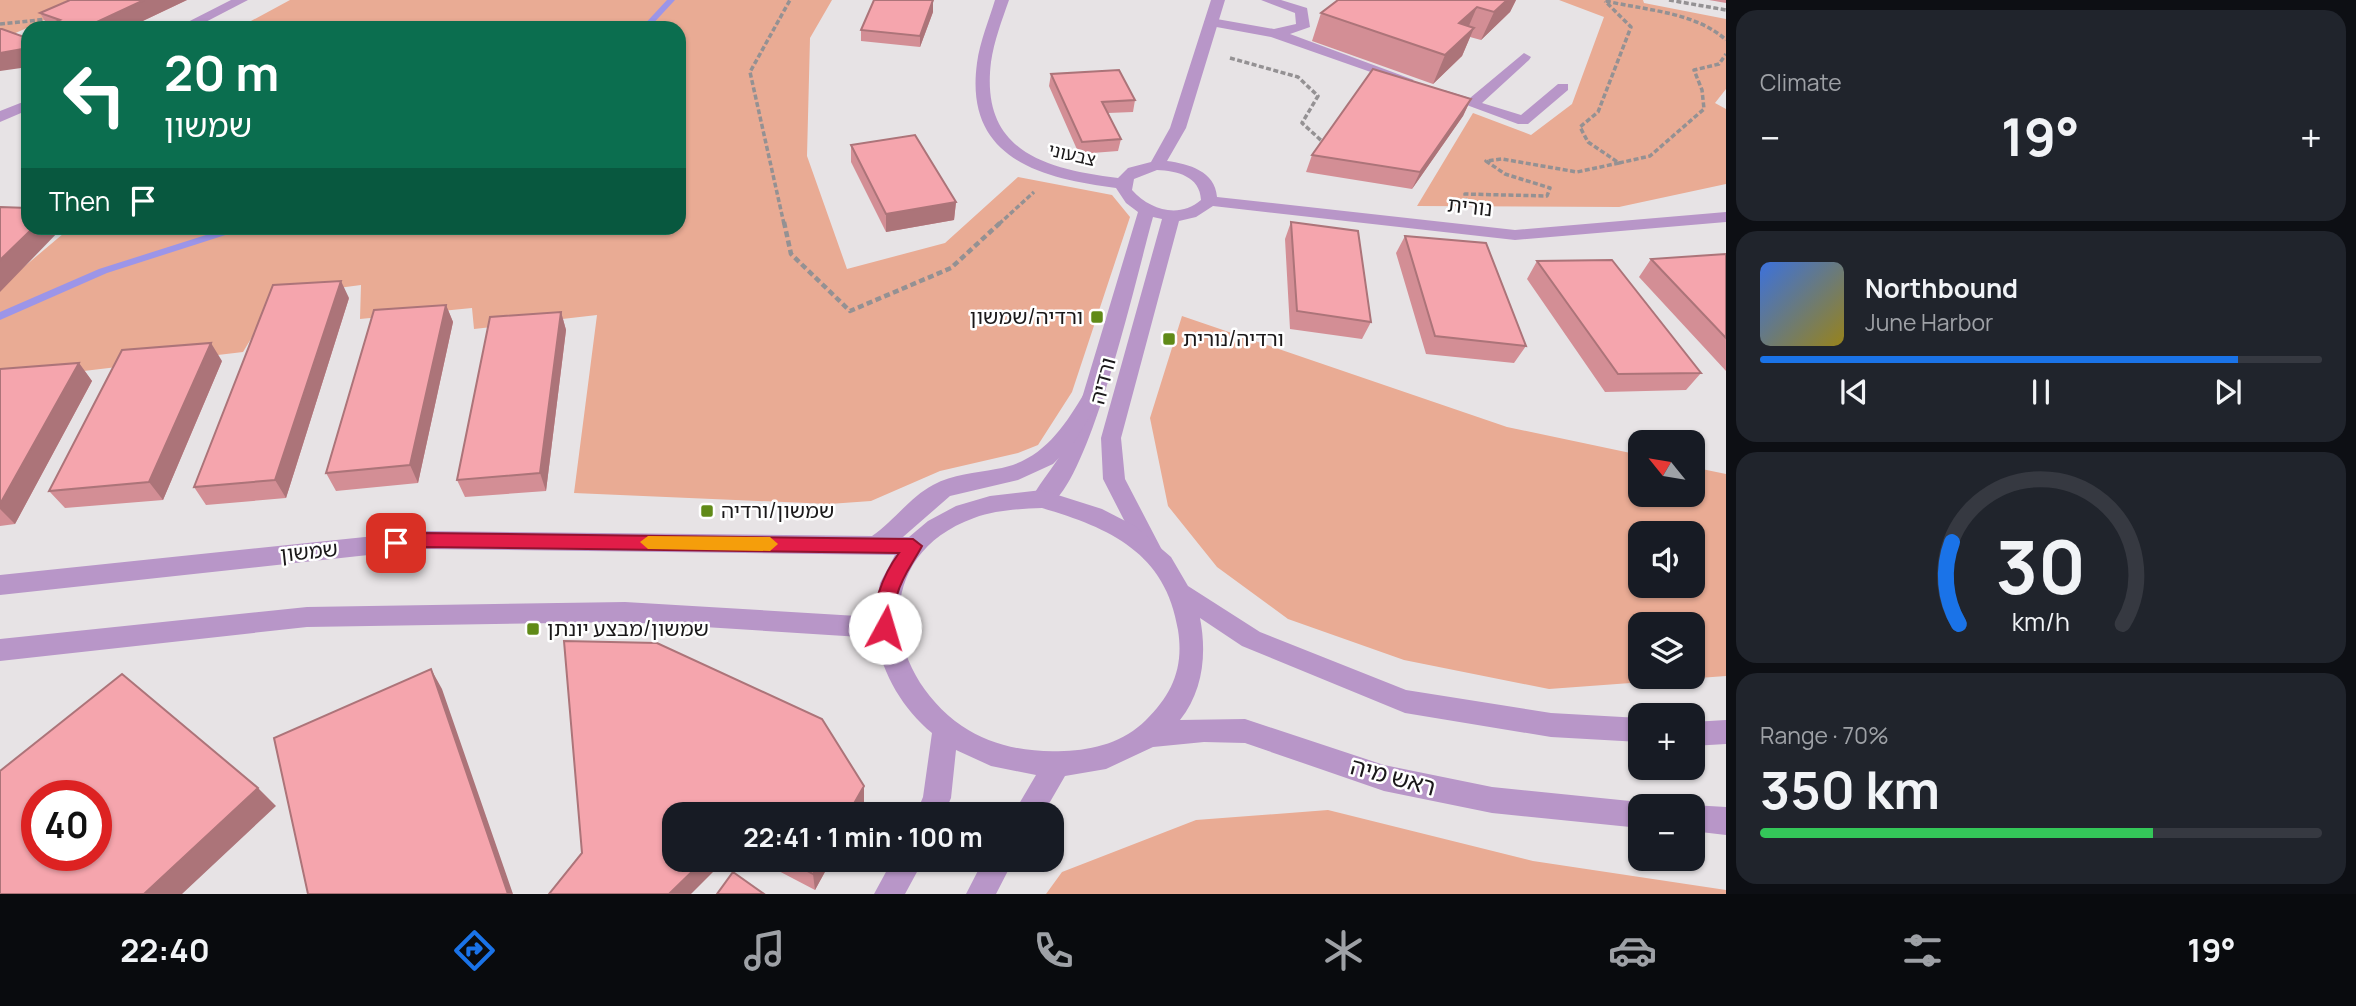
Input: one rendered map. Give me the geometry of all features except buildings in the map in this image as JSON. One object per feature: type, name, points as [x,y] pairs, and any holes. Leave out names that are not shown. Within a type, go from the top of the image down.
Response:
[{"type":"street","points":[[198,21],[241,0]]},
{"type":"street","name":"צבעוני","points":[[1002,0],[984,62],[982,99],[997,137],[1014,154],[1054,173],[1123,184]]},
{"type":"street","points":[[1157,165],[1178,128],[1218,0]]},
{"type":"street","points":[[1268,0],[1302,11],[1303,26],[1274,33]]},
{"type":"street","points":[[1211,22],[1274,33],[1523,121],[1563,87]]},
{"type":"street","points":[[1472,104],[1524,57]]},
{"type":"street","points":[[0,117],[21,107]]},
{"type":"street","points":[[1178,128],[1185,170]]},
{"type":"street","points":[[1157,165],[1185,170],[1206,183],[1209,201],[1196,212],[1172,215],[1147,210],[1129,198],[1123,184],[1134,171],[1157,165]]},
{"type":"street","name":"נורית","points":[[1209,201],[1515,235],[1726,217]]},
{"type":"street","name":"ורדיה","points":[[1042,499],[1069,461],[1092,397],[1147,210]]},
{"type":"street","name":"ורדיה","points":[[1153,554],[1114,478],[1111,438],[1172,215]]},
{"type":"street","points":[[877,545],[943,490],[961,483],[1017,473],[1052,456],[1064,443],[1092,397]]},
{"type":"street","points":[[1042,499],[1112,523],[1153,554],[1167,569],[1179,592],[1191,629],[1191,668],[1176,704],[1149,735],[1112,754],[1091,761],[1057,765],[1018,761],[979,749],[946,729],[915,699],[894,665],[885,628],[887,598],[896,570],[913,546],[941,523],[975,508],[1042,499]]},
{"type":"street","name":"שמשון","points":[[0,585],[423,540],[913,546]]},
{"type":"street","points":[[1179,592],[1251,639],[1405,701],[1551,725],[1628,729]]},
{"type":"street","points":[[0,650],[307,617],[625,612],[885,628]]},
{"type":"street","points":[[935,802],[946,729]]},
{"type":"street","name":"ראש מיה","points":[[1149,735],[1204,730],[1245,731],[1384,778],[1479,798],[1628,813]]},
{"type":"street","points":[[1705,733],[1726,732]]},
{"type":"street","points":[[1034,802],[1057,765]]},
{"type":"street","points":[[1705,819],[1726,821]]},
{"type":"street","points":[[888,894],[902,872]]},
{"type":"street","points":[[980,894],[993,872]]},
{"type":"path","points":[[790,0],[750,72],[791,254],[850,311],[951,268],[1054,173]]},
{"type":"path","points":[[1604,0],[1691,22],[1722,34],[1726,40]]},
{"type":"path","points":[[1604,0],[1631,27],[1598,112],[1580,127],[1588,142],[1619,163]]},
{"type":"path","points":[[1670,0],[1726,10]]},
{"type":"path","points":[[29,21],[49,19]]},
{"type":"path","points":[[0,24],[21,22]]},
{"type":"path","points":[[1202,50],[1298,77],[1318,96],[1302,123],[1325,144]]},
{"type":"path","points":[[1468,230],[1465,194],[1547,196],[1550,188],[1505,174],[1486,161],[1503,159],[1577,172],[1650,156],[1704,109],[1694,70],[1719,64],[1726,54]]},
{"type":"shaded area","points":[[0,0],[89,0],[42,21],[21,21],[21,31],[0,40]]},
{"type":"shaded area","points":[[290,0],[832,0],[810,38],[807,156],[847,269],[945,243],[1018,177],[1112,195],[1130,217],[1072,392],[1038,445],[1018,453],[940,471],[871,501],[829,504],[574,493],[597,315],[474,329],[472,308],[360,319],[361,285],[277,296],[243,352],[0,381],[0,287],[62,235],[686,235],[686,21],[251,21]]},
{"type":"shaded area","points":[[1559,0],[1643,0],[1644,3],[1726,19],[1726,89],[1715,103],[1726,109],[1726,184],[1619,207],[1417,206],[1473,113],[1531,135],[1572,104],[1604,17]]},
{"type":"shaded area","points":[[1182,316],[1507,427],[1628,452],[1628,508],[1704,508],[1705,470],[1726,474],[1726,676],[1705,678],[1705,612],[1628,612],[1628,683],[1549,689],[1404,660],[1288,619],[1217,567],[1168,506],[1150,418]]},
{"type":"shaded area","points":[[1328,810],[1533,861],[1726,890],[1726,894],[1046,894],[1062,872],[1196,820]]},
{"type":"waterway","points":[[652,21],[671,0]]},
{"type":"waterway","points":[[0,316],[103,271],[215,235]]},
{"type":"slow traffic","points":[[648,542],[770,544]]},
{"type":"place","name":"ורדיה/שמשון","points":[[1097,317]]},
{"type":"place","name":"ורדיה/נורית","points":[[1169,339]]},
{"type":"place","name":"שמשון/ורדיה","points":[[707,511]]},
{"type":"place","name":"שמשון/מבצע יונתן","points":[[533,629]]},
{"type":"route","points":[[396,543],[423,540],[913,546],[896,570],[887,598],[885,628]]}]
